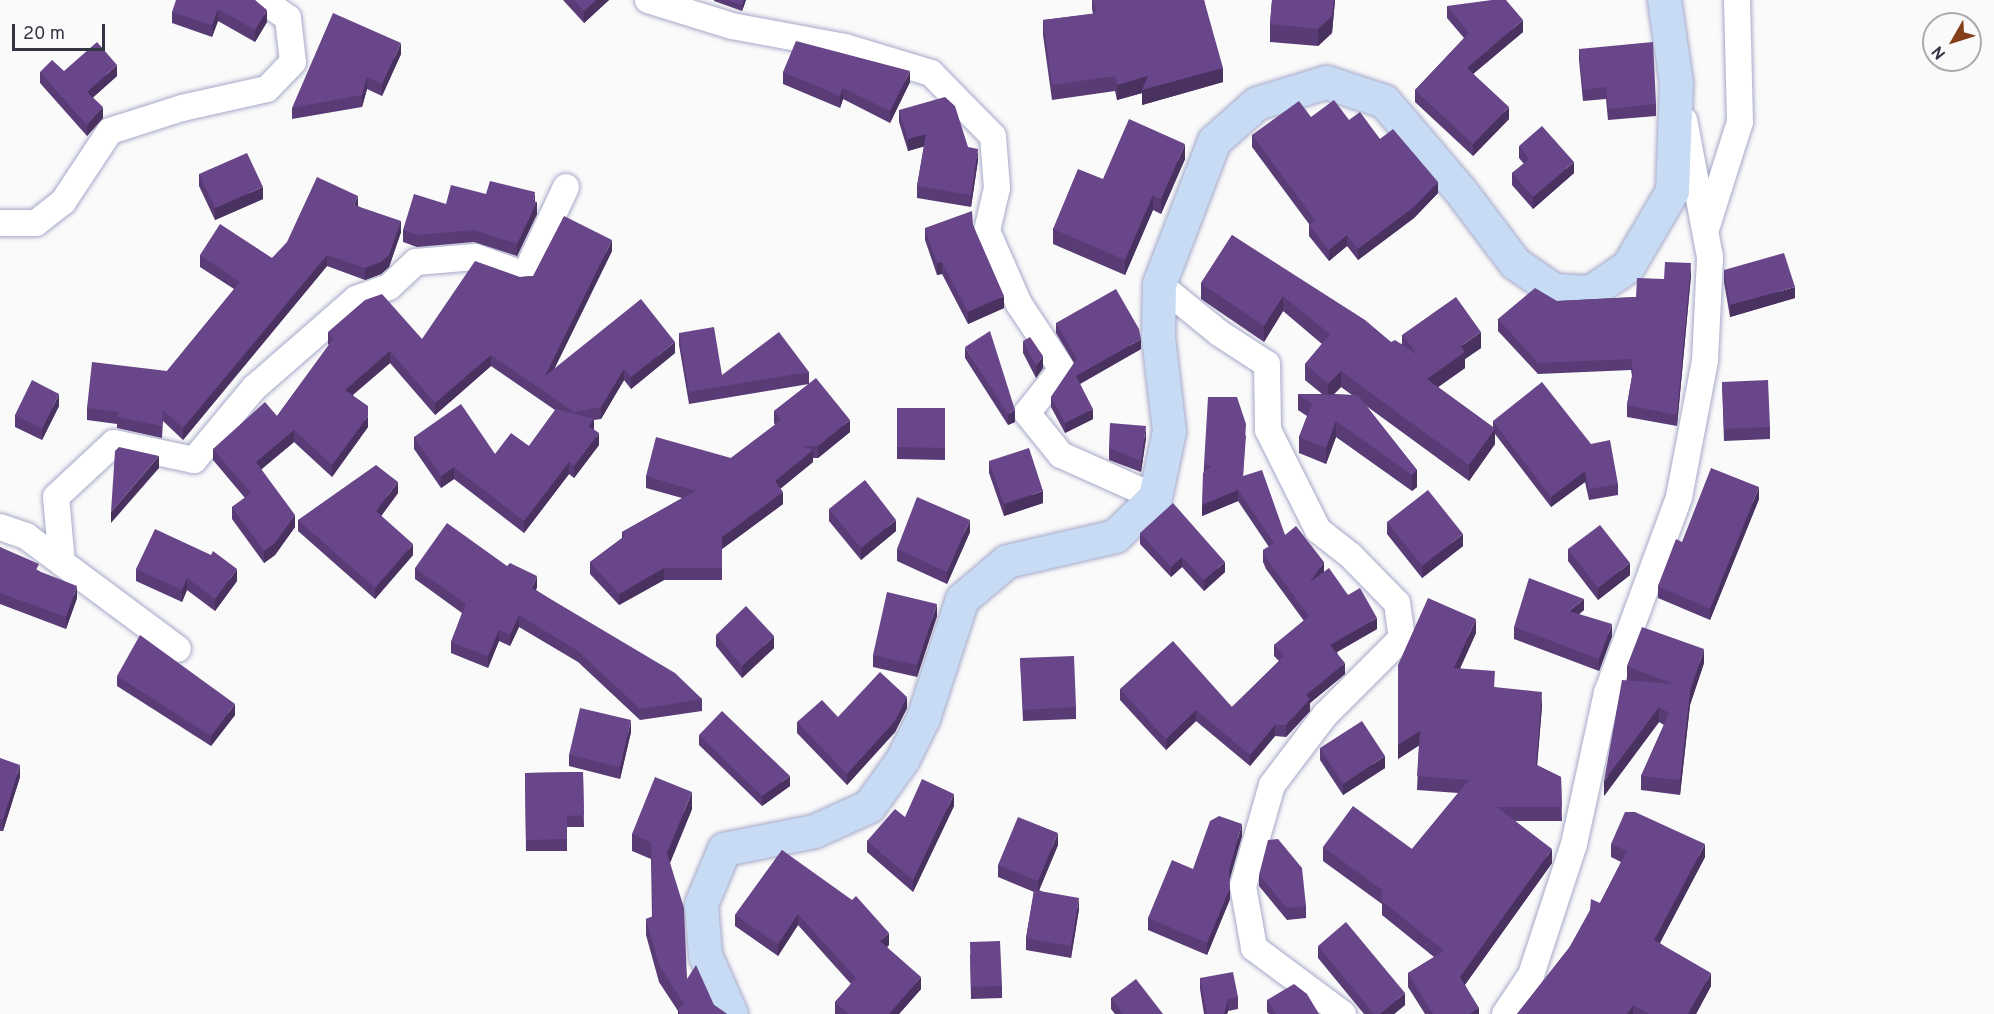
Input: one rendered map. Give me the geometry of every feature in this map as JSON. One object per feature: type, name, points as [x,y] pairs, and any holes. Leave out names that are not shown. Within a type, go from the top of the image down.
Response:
[{"type":"main road","points":[[730,1014],[705,955],[701,904],[724,849],[814,831],[869,806],[902,760],[923,718],[962,599],[1007,561],[1115,536],[1155,497],[1169,431],[1158,337],[1159,284],[1214,141],[1257,103],[1326,82],[1384,101],[1459,189],[1515,263],[1554,290],[1590,292],[1628,266],[1672,191],[1676,84],[1664,0]]},
{"type":"street","points":[[0,224],[36,224],[63,202],[110,130],[182,108],[267,89],[293,62],[288,18],[262,0]]},
{"type":"street","points":[[648,0],[732,26],[845,47],[931,73],[993,136],[997,188],[987,231],[1019,303],[1062,369],[1027,413],[1061,455],[1155,497]]},
{"type":"street","points":[[1705,232],[1740,122],[1737,0]]},
{"type":"street","points":[[1505,1014],[1531,975],[1574,844],[1607,693],[1679,497],[1705,361],[1710,257],[1676,84]]},
{"type":"street","points":[[62,563],[56,497],[114,443],[194,460],[254,388],[356,299],[389,287],[416,262],[475,257],[525,275],[566,187]]},
{"type":"street","points":[[1159,284],[1219,333],[1267,364],[1268,430],[1318,530],[1350,555],[1397,603],[1402,638],[1325,715],[1272,785],[1243,886],[1254,948],[1343,1014]]},
{"type":"street","points":[[0,527],[26,536],[178,649]]},
{"type":"building","points":[[176,0],[255,0],[267,10],[255,30],[218,9],[212,25],[172,12]]},
{"type":"building","points":[[574,0],[596,0],[584,11]]},
{"type":"building","points":[[727,0],[744,0],[742,5]]},
{"type":"building","points":[[1093,0],[1204,0],[1223,68],[1142,90],[1148,76],[1117,85],[1115,76],[1052,85],[1043,20],[1097,13]]},
{"type":"building","points":[[1272,0],[1334,0],[1332,16],[1318,29],[1270,24]]},
{"type":"building","points":[[1506,0],[1523,20],[1467,68],[1509,107],[1473,144],[1415,90],[1469,33],[1447,6]]},
{"type":"building","points":[[333,13],[401,43],[382,84],[367,77],[362,95],[292,108]]},
{"type":"building","points":[[796,41],[910,71],[890,111],[843,88],[840,96],[783,72]]},
{"type":"building","points":[[97,42],[117,65],[87,92],[103,107],[87,125],[40,72],[52,60],[64,71]]},
{"type":"building","points":[[1653,42],[1656,104],[1608,109],[1606,87],[1583,90],[1579,49]]},
{"type":"building","points":[[945,97],[955,106],[968,147],[978,149],[971,195],[917,186],[926,134],[908,139],[899,110]]},
{"type":"building","points":[[1334,100],[1349,120],[1360,112],[1380,139],[1393,129],[1438,182],[1414,207],[1358,249],[1347,235],[1329,250],[1309,225],[1315,220],[1252,135],[1299,101],[1311,117]]},
{"type":"building","points":[[1129,119],[1185,144],[1161,199],[1153,195],[1125,260],[1053,229],[1078,169],[1103,179]]},
{"type":"building","points":[[1542,126],[1574,162],[1533,197],[1512,173],[1529,159],[1519,146]]},
{"type":"building","points":[[247,153],[263,187],[215,208],[199,174]]},
{"type":"building","points":[[317,177],[358,196],[354,205],[401,221],[389,255],[381,262],[365,268],[327,255],[183,428],[163,410],[162,426],[117,417],[118,412],[87,408],[92,362],[167,371],[240,282],[200,255],[220,224],[272,258],[287,242]]},
{"type":"building","points":[[490,181],[535,192],[533,201],[537,202],[517,244],[474,230],[417,235],[403,230],[414,194],[446,204],[451,185],[486,194]]},
{"type":"building","points":[[972,211],[973,225],[1004,296],[968,312],[942,262],[937,263],[925,228]]},
{"type":"building","points":[[564,216],[612,240],[545,376],[641,299],[675,342],[631,377],[624,369],[601,407],[574,412],[491,355],[435,403],[390,351],[345,390],[368,406],[368,416],[332,465],[294,430],[256,462],[295,515],[275,543],[264,551],[232,507],[251,493],[213,449],[265,402],[277,416],[333,339],[328,332],[365,300],[382,294],[422,339],[475,261],[520,277],[533,276]]},
{"type":"building","points":[[1232,235],[1365,320],[1391,342],[1395,340],[1418,355],[1402,335],[1456,297],[1481,332],[1461,346],[1465,352],[1427,379],[1495,429],[1469,465],[1341,371],[1328,384],[1305,364],[1330,334],[1283,296],[1264,326],[1201,283]]},
{"type":"building","points":[[1784,253],[1795,287],[1730,305],[1724,270]]},
{"type":"building","points":[[1665,262],[1691,263],[1677,415],[1627,405],[1633,371],[1631,359],[1538,363],[1498,319],[1535,288],[1557,301],[1636,297],[1637,278],[1664,279]]},
{"type":"building","points":[[1116,289],[1139,329],[1141,339],[1076,376],[1093,409],[1065,423],[1051,397],[1077,359],[1056,323]]},
{"type":"building","points":[[714,327],[722,375],[779,332],[809,372],[689,392],[679,333]]},
{"type":"building","points":[[990,331],[1015,410],[1008,414],[965,347]]},
{"type":"building","points":[[1030,337],[1043,356],[1036,366],[1023,341]]},
{"type":"building","points":[[816,378],[850,420],[818,446],[802,446],[813,450],[775,481],[783,492],[722,537],[722,568],[664,568],[619,594],[590,562],[625,536],[622,532],[696,491],[646,476],[656,437],[731,458],[781,420],[774,411]]},
{"type":"building","points":[[32,380],[59,394],[42,429],[15,415]]},
{"type":"building","points":[[1768,380],[1770,427],[1724,429],[1722,382]]},
{"type":"building","points":[[1542,382],[1591,444],[1610,440],[1618,484],[1589,489],[1585,471],[1551,497],[1493,421]]},
{"type":"building","points":[[1298,394],[1358,395],[1417,470],[1412,475],[1336,421],[1326,448],[1299,437],[1312,404]]},
{"type":"building","points":[[1208,397],[1237,397],[1246,424],[1243,476],[1262,470],[1285,535],[1296,526],[1324,562],[1310,582],[1329,568],[1348,595],[1360,588],[1377,618],[1330,645],[1345,663],[1306,695],[1310,699],[1286,725],[1275,725],[1250,755],[1196,710],[1166,739],[1120,689],[1173,641],[1232,707],[1284,656],[1274,645],[1309,616],[1266,558],[1263,550],[1274,543],[1238,490],[1202,505],[1203,473],[1211,466],[1204,465]]},
{"type":"building","points":[[461,404],[495,454],[511,433],[529,446],[556,409],[594,419],[589,426],[599,433],[574,466],[569,462],[524,521],[454,467],[441,476],[414,437]]},
{"type":"building","points":[[897,408],[945,408],[945,448],[897,447]]},
{"type":"building","points":[[1110,423],[1146,426],[1141,461],[1109,448]]},
{"type":"building","points":[[119,447],[159,456],[111,512],[115,451]]},
{"type":"building","points":[[1029,448],[1043,491],[1004,504],[989,461]]},
{"type":"building","points":[[376,465],[398,482],[376,511],[413,544],[375,588],[298,520]]},
{"type":"building","points":[[1711,468],[1759,487],[1710,609],[1658,586],[1676,539],[1682,542]]},
{"type":"building","points":[[865,480],[896,520],[861,548],[829,509]]},
{"type":"building","points":[[1428,490],[1463,534],[1422,566],[1387,522]]},
{"type":"building","points":[[917,497],[970,520],[947,572],[897,549]]},
{"type":"building","points":[[1173,503],[1225,562],[1204,580],[1182,557],[1171,567],[1140,533]]},
{"type":"building","points":[[447,523],[507,566],[510,563],[537,576],[532,588],[675,673],[702,699],[640,709],[578,651],[519,615],[510,635],[499,630],[488,656],[451,642],[466,604],[415,568]]},
{"type":"building","points":[[1600,525],[1630,563],[1598,588],[1568,549]]},
{"type":"building","points":[[155,529],[211,555],[213,551],[237,569],[215,599],[187,578],[182,590],[136,569]]},
{"type":"building","points":[[0,547],[39,564],[36,570],[77,586],[66,617],[0,593]]},
{"type":"building","points":[[1529,578],[1584,599],[1569,611],[1612,624],[1599,659],[1514,627]]},
{"type":"building","points":[[887,592],[937,604],[917,665],[873,655]]},
{"type":"building","points":[[1428,598],[1476,619],[1454,668],[1495,671],[1494,687],[1542,692],[1536,765],[1561,777],[1562,807],[1497,807],[1552,849],[1460,977],[1479,1008],[1469,1014],[1433,1014],[1408,973],[1444,951],[1382,901],[1382,890],[1323,847],[1353,806],[1412,849],[1469,780],[1417,776],[1420,731],[1398,745],[1398,665]]},
{"type":"building","points":[[746,606],[774,636],[742,666],[716,635]]},
{"type":"building","points":[[1642,627],[1704,649],[1690,691],[1680,780],[1641,776],[1669,713],[1659,707],[1604,781],[1622,680],[1674,684],[1627,666]]},
{"type":"building","points":[[140,635],[235,704],[211,736],[117,676]]},
{"type":"building","points":[[1074,656],[1076,707],[1023,710],[1020,658]]},
{"type":"building","points":[[880,672],[907,697],[895,721],[847,774],[797,722],[822,700],[838,717]]},
{"type":"building","points":[[580,708],[631,720],[620,767],[569,755]]},
{"type":"building","points":[[722,711],[790,776],[762,796],[699,735]]},
{"type":"building","points":[[1362,721],[1385,756],[1343,784],[1320,748]]},
{"type":"building","points":[[0,758],[20,765],[3,820],[0,819]]},
{"type":"building","points":[[583,772],[584,815],[567,816],[567,839],[526,840],[525,773]]},
{"type":"building","points":[[655,777],[692,792],[667,853],[684,908],[687,979],[696,965],[714,1005],[727,1014],[681,1014],[678,1009],[684,1004],[659,965],[646,919],[653,916],[651,842],[632,834]]},
{"type":"building","points":[[922,779],[954,794],[913,880],[867,841],[895,809],[905,817]]},
{"type":"building","points":[[1625,812],[1635,812],[1705,844],[1654,940],[1711,973],[1688,1014],[1649,1014],[1633,1005],[1627,1014],[1517,1014],[1569,948],[1590,910],[1591,899],[1600,903],[1627,851],[1611,844]]},
{"type":"building","points":[[1219,816],[1242,824],[1229,870],[1230,888],[1207,943],[1148,918],[1172,860],[1193,869],[1210,821]]},
{"type":"building","points":[[1018,817],[1058,833],[1038,881],[998,865]]},
{"type":"building","points":[[1278,839],[1302,868],[1306,906],[1287,908],[1259,875],[1268,840]]},
{"type":"building","points":[[782,850],[852,900],[856,896],[889,933],[880,941],[921,977],[889,1014],[849,1014],[835,1002],[856,978],[798,914],[778,944],[735,915]]},
{"type":"building","points":[[1034,890],[1079,898],[1071,946],[1026,938]]},
{"type":"building","points":[[1346,922],[1405,993],[1380,1014],[1374,1014],[1318,946]]},
{"type":"building","points":[[1000,941],[1002,986],[971,987],[970,942]]},
{"type":"building","points":[[1233,972],[1238,997],[1228,999],[1224,1014],[1207,1014],[1200,978]]},
{"type":"building","points":[[1136,979],[1163,1014],[1123,1014],[1111,998]]},
{"type":"building","points":[[1294,984],[1307,994],[1319,1014],[1276,1014],[1267,1000]]}]
